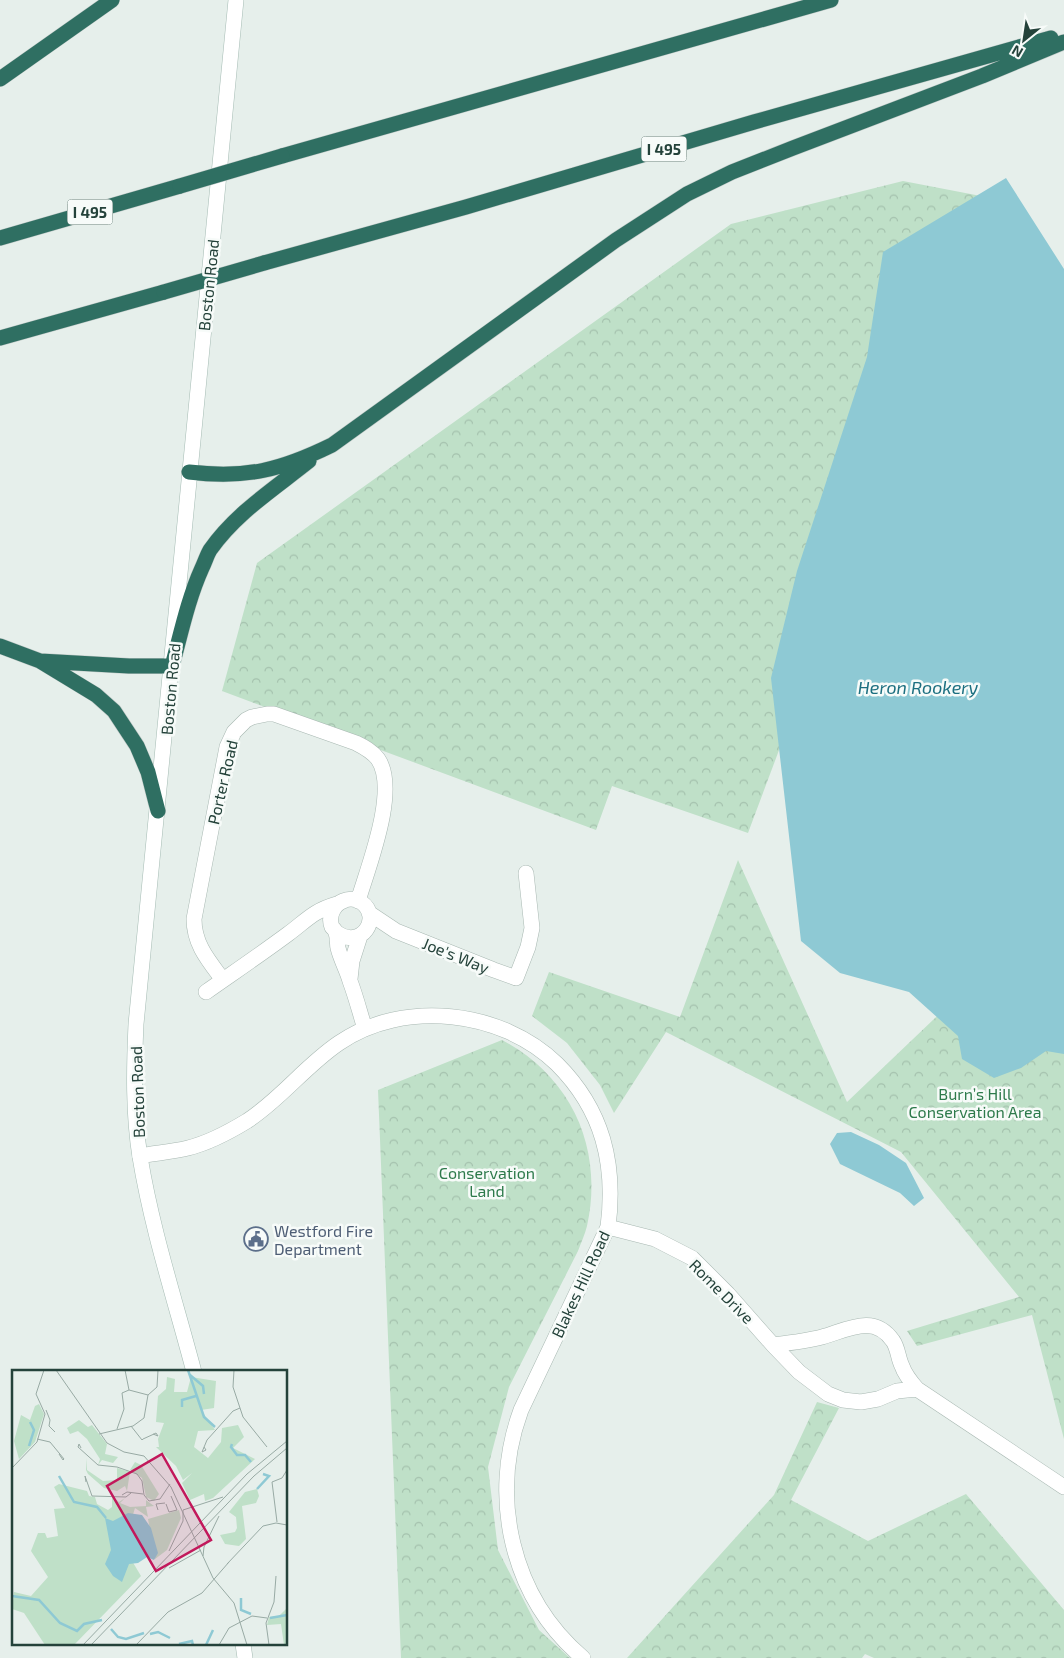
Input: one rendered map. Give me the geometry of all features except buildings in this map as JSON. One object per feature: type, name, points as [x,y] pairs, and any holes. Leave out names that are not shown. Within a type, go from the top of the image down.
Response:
[{"type":"highway","points":[[0,79],[112,0]]},
{"type":"highway","name":"I 495","points":[[0,238],[831,0]]},
{"type":"highway","name":"I 495","points":[[0,338],[466,207],[764,119],[1064,35]]},
{"type":"highway","points":[[189,472],[225,476],[262,472],[299,461],[322,450],[340,440],[616,240],[687,194],[732,172],[982,76],[1064,42]]},
{"type":"highway","points":[[40,660],[129,666],[172,666],[194,587],[209,552],[230,526],[255,502],[286,480],[322,450]]},
{"type":"highway","points":[[0,646],[40,660],[96,695],[114,711],[137,746],[148,772],[158,811]]},
{"type":"street","name":"Boston Road","points":[[193,1370],[155,1232],[140,1156],[135,1104],[135,1056],[136,1024],[236,0]]},
{"type":"street","name":"Porter Road","points":[[223,980],[200,948],[195,933],[194,918],[227,747],[234,732],[246,720],[260,715],[274,714],[356,744],[368,750],[378,759],[382,766],[385,780],[383,817],[358,901]]},
{"type":"street","name":"Joe's Way","points":[[369,913],[396,931],[516,978],[528,947],[532,928],[526,873]]},
{"type":"street","points":[[206,992],[319,910],[348,899],[363,904],[369,913],[370,919],[352,961],[350,980]]},
{"type":"street","points":[[337,904],[331,915],[334,930],[364,1030]]},
{"type":"street","points":[[291,932],[307,926],[334,930],[348,938],[363,934]]},
{"type":"street","name":"Joe's Way","points":[[363,934],[396,931]]},
{"type":"street","name":"Blakes Hill Road","points":[[140,1156],[189,1148],[228,1132],[262,1111],[322,1055],[341,1041],[387,1022],[410,1018],[449,1016],[485,1023],[502,1029],[535,1046],[550,1058],[574,1083],[597,1120],[608,1160],[611,1207],[608,1227],[521,1410],[514,1429],[506,1474],[506,1497],[514,1549],[524,1576],[545,1617],[563,1640],[583,1658]]},
{"type":"street","name":"Rome Drive","points":[[608,1227],[655,1239],[692,1258],[728,1294],[772,1345],[811,1382],[828,1394],[843,1400],[861,1402],[878,1399],[897,1391],[917,1389]]},
{"type":"street","points":[[772,1345],[798,1342],[823,1336],[844,1328],[865,1324],[877,1327],[887,1333],[894,1342],[902,1367],[917,1389],[1064,1487]]},
{"type":"green space","points":[[903,181],[986,197],[748,833],[612,786],[596,830],[222,691],[257,563],[731,224]]},
{"type":"green space","name":"Burn’s Hill Conservation Area","points":[[738,860],[847,1102],[1064,895],[1064,1439],[1032,1315],[917,1346],[907,1331],[1019,1297],[901,1152],[666,1032],[614,1113],[600,1085],[567,1043],[532,1016],[549,972],[680,1017]]},
{"type":"green space","name":"Conservation Land","points":[[502,1040],[526,1055],[547,1074],[564,1095],[577,1118],[586,1143],[591,1170],[591,1197],[585,1232],[578,1251],[509,1387],[488,1467],[498,1550],[539,1630],[570,1658],[401,1658],[378,1090]]},
{"type":"green space","points":[[817,1402],[839,1408],[791,1500],[868,1541],[966,1494],[1064,1610],[1064,1658],[874,1658],[865,1654],[862,1658],[627,1658],[774,1495]]},
{"type":"water","name":"Heron Rookery","points":[[1006,178],[1064,269],[1064,1054],[1046,1051],[1021,1068],[994,1078],[962,1059],[958,1036],[909,992],[840,973],[801,941],[771,678],[797,571],[867,357],[883,252]]},
{"type":"water","points":[[851,1132],[879,1145],[906,1163],[924,1198],[914,1206],[900,1193],[840,1164],[830,1144],[837,1133]]},
{"type":"place","name":"Westford Fire Department","points":[[256,1239]]}]
